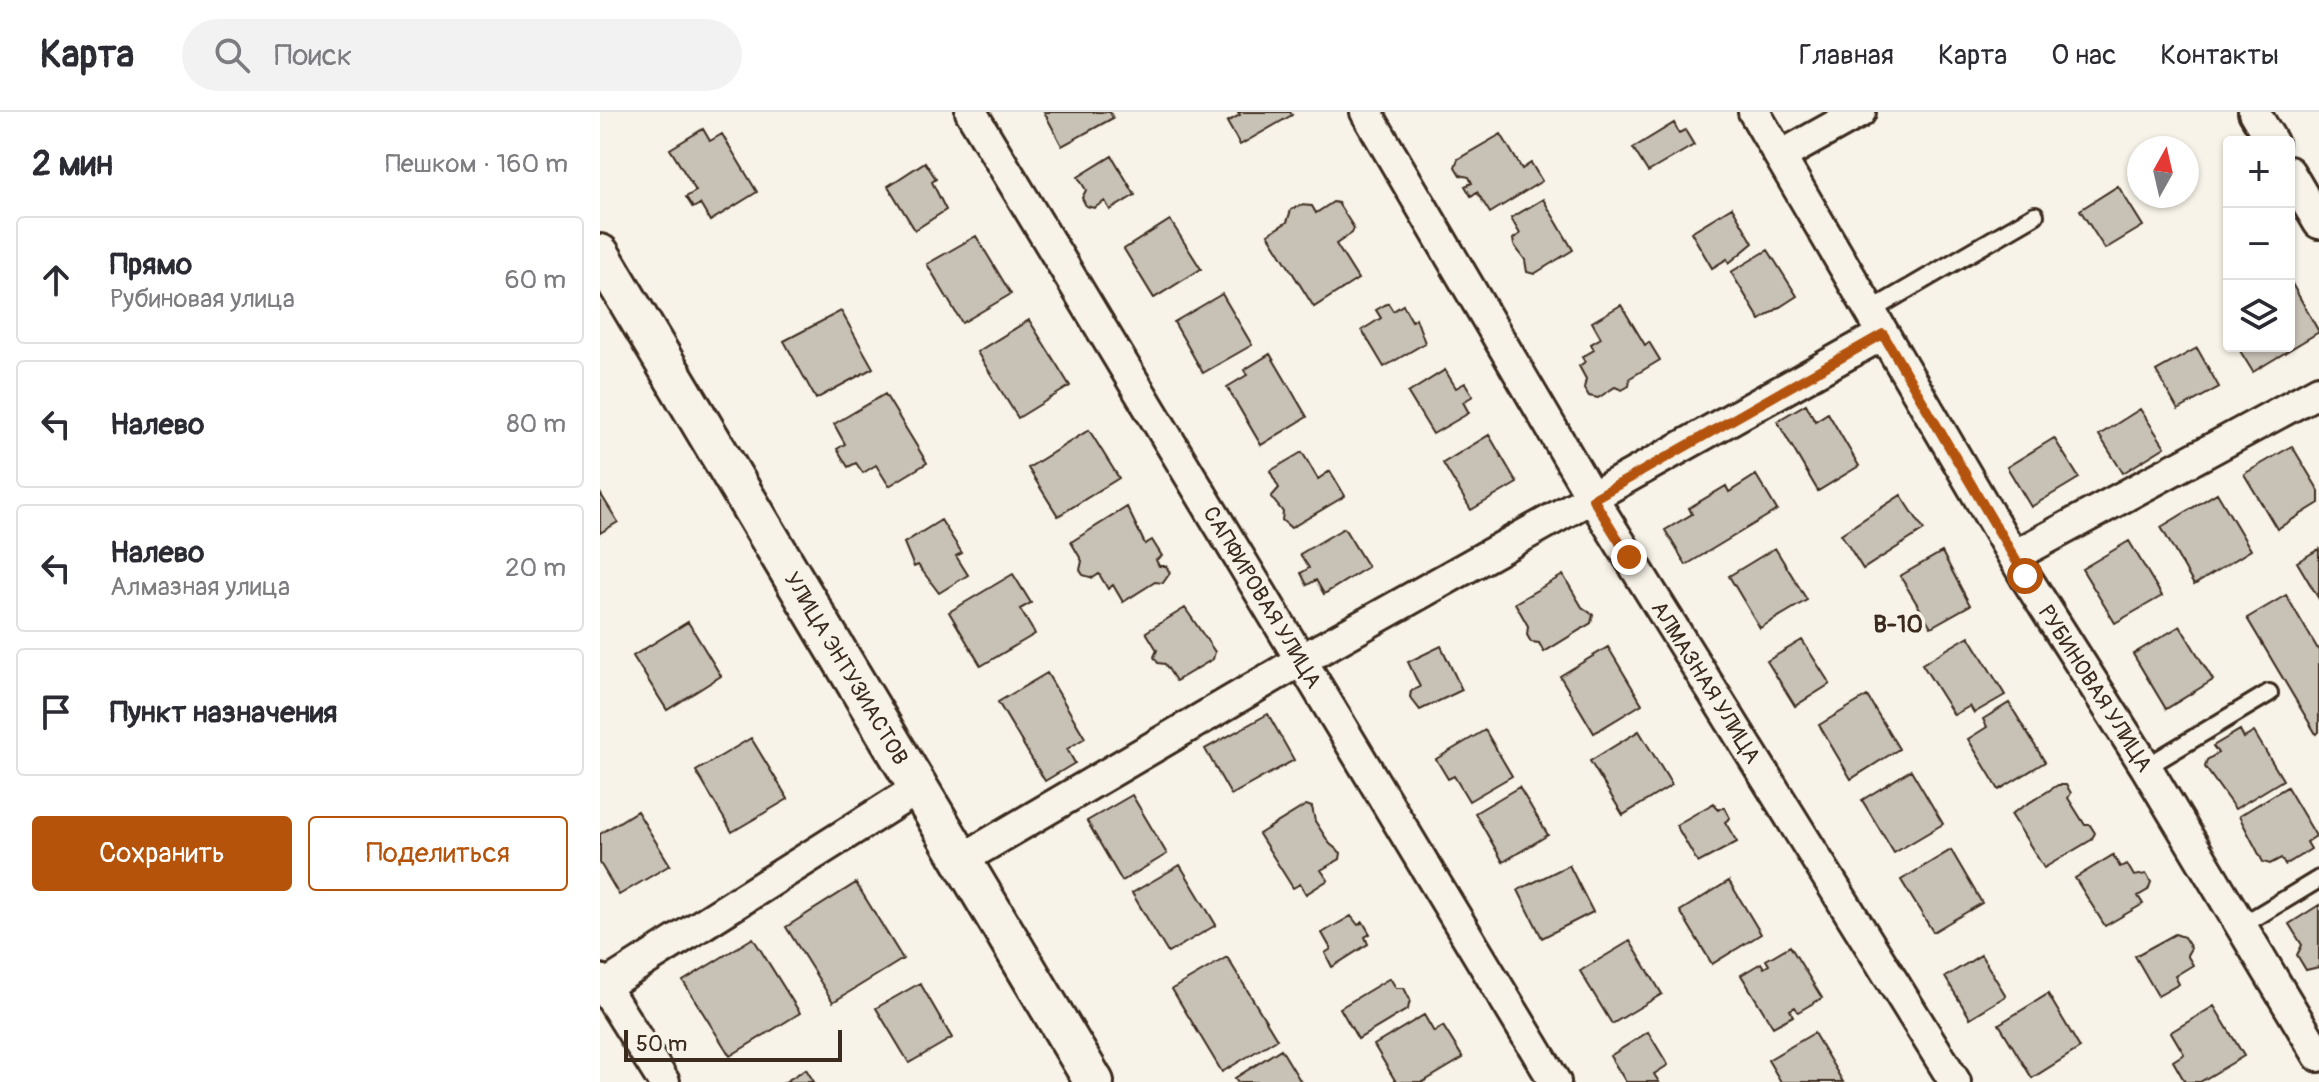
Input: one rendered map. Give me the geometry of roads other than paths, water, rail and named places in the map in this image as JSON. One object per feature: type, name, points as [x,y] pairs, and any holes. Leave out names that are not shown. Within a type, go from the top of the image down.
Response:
[{"type":"street","name":"САПФИРОВАЯ УЛИЦА","points":[[971,112],[1555,1082]]},
{"type":"street","name":"АЛМАЗНАЯ УЛИЦА","points":[[1366,112],[1593,499],[1955,1082]]},
{"type":"street","name":"РУБИНОВАЯ УЛИЦА","points":[[1754,112],[2014,556],[2146,767],[2319,1056]]},
{"type":"street","points":[[1781,156],[1860,112]]},
{"type":"street","points":[[2254,112],[2268,136]]},
{"type":"street","points":[[2295,182],[2319,223]]},
{"type":"street","name":"УЛИЦА ЭНТУЗИАСТОВ","points":[[600,254],[1094,1082]]},
{"type":"street","points":[[961,860],[1303,659],[1593,499],[1876,323]]},
{"type":"street","points":[[2014,556],[2319,391]]},
{"type":"street","points":[[664,1082],[601,985],[917,789]]},
{"type":"lane","points":[[1876,323],[2035,215]]},
{"type":"lane","points":[[2146,767],[2269,693]]},
{"type":"lane","points":[[2241,926],[2319,879]]},
{"type":"district","name":"В-10","points":[[1898,624]]}]
